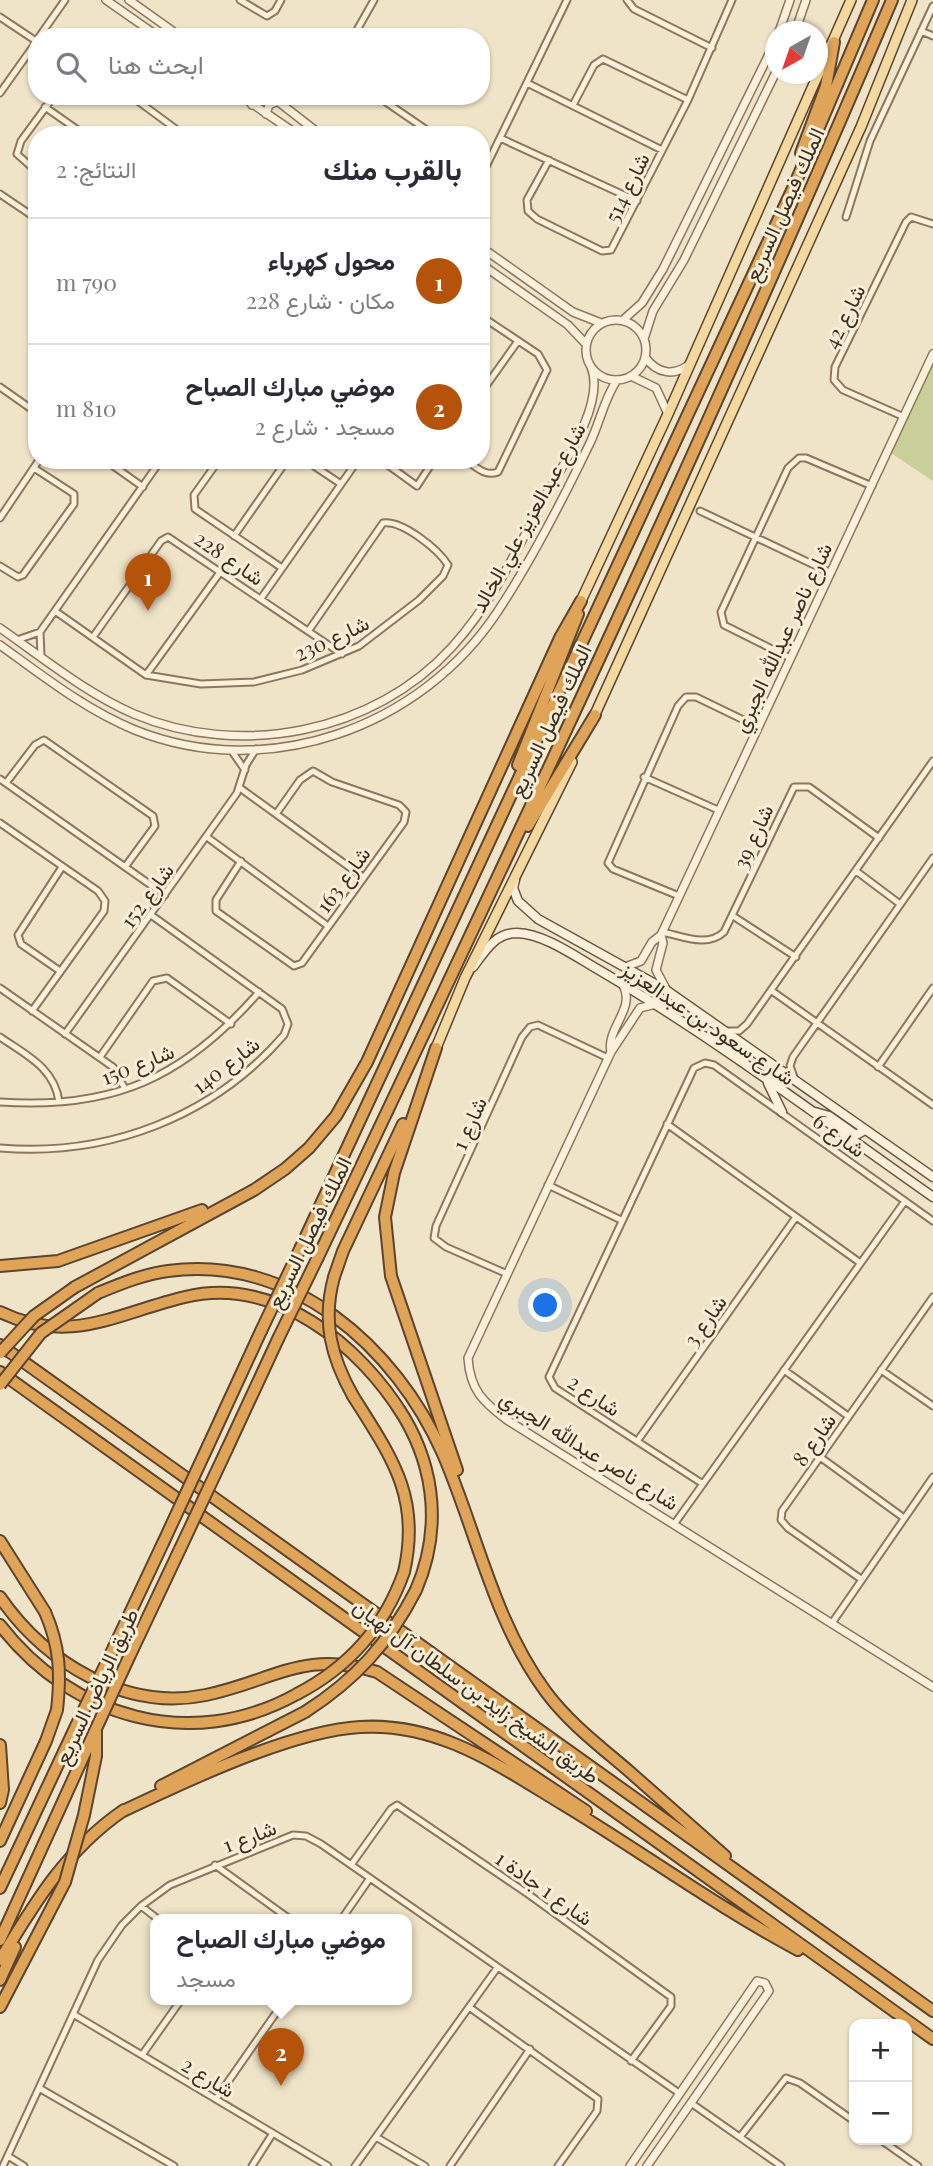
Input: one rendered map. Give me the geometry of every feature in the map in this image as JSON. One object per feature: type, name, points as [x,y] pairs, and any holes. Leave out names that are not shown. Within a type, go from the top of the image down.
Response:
[{"type":"highway","name":"الملك فيصل السريع","points":[[208,1446],[794,186],[873,0]]},
{"type":"highway","name":"الملك فيصل السريع","points":[[227,1449],[501,871],[798,222],[892,0]]},
{"type":"highway","points":[[794,186],[798,161],[826,86],[834,42]]},
{"type":"highway","points":[[500,819],[508,790],[581,601]]},
{"type":"highway","points":[[0,1353],[34,1316],[75,1287],[254,1190],[309,1148],[353,1091],[560,638],[581,601]]},
{"type":"highway","points":[[501,871],[595,715]]},
{"type":"highway","points":[[0,1625],[34,1661],[98,1706],[123,1715],[154,1721],[226,1720],[259,1712],[329,1675],[357,1651],[385,1615],[404,1572],[411,1536],[406,1493],[396,1467],[338,1370],[331,1345],[327,1311],[343,1251],[379,1181],[436,1048]]},
{"type":"highway","points":[[436,1048],[394,1173],[385,1217],[387,1247],[391,1276],[507,1624]]},
{"type":"highway","points":[[0,1266],[58,1261],[254,1190]]},
{"type":"highway","points":[[0,1385],[41,1333],[97,1293],[169,1271],[228,1271],[286,1286],[335,1317],[381,1358],[403,1385],[442,1451],[507,1624],[545,1691],[571,1720],[763,1891]]},
{"type":"highway","points":[[0,1312],[37,1325],[85,1327],[187,1296],[215,1293],[259,1298],[284,1306],[309,1320],[370,1370],[394,1401],[420,1447],[428,1476],[433,1524],[429,1553],[416,1590],[382,1647],[333,1694],[305,1712],[156,1789],[89,1837],[62,1864],[0,1960]]},
{"type":"highway","name":"طريق الشيخ زايد بن سلطان آل نهيان","points":[[0,1345],[933,2011]]},
{"type":"highway","name":"طريق الشيخ زايد بن سلطان آل نهيان","points":[[0,1372],[933,2039]]},
{"type":"highway","name":"طريق الرياض السريع","points":[[0,1888],[208,1446]]},
{"type":"highway","name":"طريق الرياض السريع","points":[[0,1940],[227,1449]]},
{"type":"highway","points":[[0,1541],[45,1612],[55,1636],[60,1661],[57,1710],[42,1751],[0,1841]]},
{"type":"highway","points":[[0,1597],[19,1622],[60,1657],[104,1684],[133,1695],[159,1698],[208,1694],[279,1670],[318,1663],[354,1665],[377,1672],[547,1782],[643,1853]]},
{"type":"highway","points":[[0,2007],[65,1882],[84,1815],[96,1756],[98,1724]]},
{"type":"highway","points":[[121,1812],[170,1789],[324,1732],[386,1727],[437,1736],[480,1754],[643,1853],[759,1928],[836,1971]]},
{"type":"highway","points":[[0,1745],[3,1790],[0,1803]]},
{"type":"highway","points":[[0,1980],[35,1903]]},
{"type":"main road","name":"الملك فيصل السريع","points":[[581,601],[668,414],[851,0]]},
{"type":"main road","name":"الملك فيصل السريع","points":[[436,1048],[465,978],[595,715],[866,117],[911,1]]},
{"type":"main road","name":"شارع سعود بن عبدالعزيز","points":[[516,875],[513,888],[524,909],[666,990],[933,1177]]},
{"type":"main road","name":"شارع سعود بن عبدالعزيز","points":[[465,978],[497,938],[507,934],[529,934],[577,958],[656,1004],[933,1197]]},
{"type":"main road","points":[[577,958],[575,949],[585,943]]},
{"type":"main road","points":[[766,1080],[782,1112]]},
{"type":"main road","points":[[812,1112],[829,1116],[856,1135],[865,1130]]},
{"type":"main road","points":[[868,1151],[869,1142],[877,1138]]},
{"type":"street","points":[[46,28],[65,0]]},
{"type":"street","points":[[106,0],[146,28]]},
{"type":"street","points":[[129,0],[168,28]]},
{"type":"street","points":[[240,0],[267,16],[275,11],[281,0]]},
{"type":"street","points":[[358,28],[374,0]]},
{"type":"street","points":[[627,0],[634,9],[712,48]]},
{"type":"street","name":"شارع 514","points":[[549,160],[527,200],[528,211],[537,219],[603,251],[611,250],[617,243],[688,100],[732,0]]},
{"type":"street","points":[[783,21],[790,0]]},
{"type":"street","points":[[798,21],[806,0]]},
{"type":"street","points":[[490,156],[564,1]]},
{"type":"street","points":[[846,217],[870,141],[933,6]]},
{"type":"street","points":[[0,17],[28,33]]},
{"type":"street","points":[[921,31],[933,36]]},
{"type":"street","points":[[0,93],[28,53]]},
{"type":"street","points":[[573,105],[594,65],[603,60],[688,100]]},
{"type":"street","points":[[490,253],[572,312],[601,323],[623,320],[642,303],[660,275],[765,62]]},
{"type":"street","points":[[753,117],[747,108],[762,69]]},
{"type":"street","points":[[527,83],[662,150]]},
{"type":"street","points":[[490,270],[568,325],[586,344],[591,367],[605,378],[617,380],[631,376],[640,368],[645,357],[644,339],[653,312],[684,260],[769,84]]},
{"type":"street","points":[[142,105],[169,126]]},
{"type":"street","points":[[252,105],[284,126]]},
{"type":"street","points":[[266,114],[270,105]]},
{"type":"street","points":[[283,105],[310,126]]},
{"type":"street","points":[[390,105],[421,126]]},
{"type":"street","points":[[32,126],[45,107],[72,126]]},
{"type":"street","points":[[28,131],[17,154],[28,164]]},
{"type":"street","points":[[500,138],[637,201]]},
{"type":"street","points":[[0,194],[28,213]]},
{"type":"street","name":"شارع 42","points":[[904,417],[843,390],[834,380],[835,367],[906,222],[911,217],[933,224]]},
{"type":"street","points":[[623,320],[636,327],[644,339]]},
{"type":"street","points":[[479,469],[491,475],[498,472],[547,370],[538,354],[490,322]]},
{"type":"street","points":[[586,344],[591,331],[601,323]]},
{"type":"street","points":[[490,380],[518,341]]},
{"type":"street","name":"شارع ناصر عبدالله الجبري","points":[[628,966],[642,961],[652,942],[661,933],[933,354]]},
{"type":"street","points":[[645,357],[655,368],[669,372],[679,371],[691,362]]},
{"type":"street","name":"شارع عبدالعزيز علي الخالد","points":[[0,628],[96,694],[132,713],[166,725],[205,733],[253,736],[300,730],[343,719],[383,700],[419,676],[451,649],[494,591],[581,429],[594,392],[591,367]]},
{"type":"street","points":[[631,376],[656,388],[668,414]]},
{"type":"street","name":"شارع عبدالعزيز علي الخالد","points":[[0,645],[75,698],[124,726],[176,743],[231,750],[256,749],[309,743],[358,727],[417,695],[460,659],[488,626],[516,582],[590,444],[617,380]]},
{"type":"street","points":[[0,387],[28,406]]},
{"type":"street","points":[[790,657],[724,625],[720,618],[789,468],[799,458],[806,458],[872,486]]},
{"type":"street","points":[[0,517],[33,469]]},
{"type":"street","points":[[0,566],[18,577],[23,575],[74,504],[74,494],[36,469]]},
{"type":"street","points":[[118,469],[143,486]]},
{"type":"street","points":[[17,640],[40,632],[155,469]]},
{"type":"street","points":[[213,469],[194,495],[195,509],[282,568]]},
{"type":"street","points":[[234,536],[280,469]]},
{"type":"street","points":[[318,469],[341,484]]},
{"type":"street","points":[[261,597],[352,469]]},
{"type":"street","points":[[393,469],[416,486],[428,469]]},
{"type":"street","points":[[700,511],[831,573]]},
{"type":"street","name":"شارع 230","points":[[55,611],[146,675],[201,684],[254,682],[302,670],[342,654],[388,626],[419,600],[446,570],[447,565],[442,556],[395,523],[383,523],[309,630]]},
{"type":"street","name":"شارع 228","points":[[93,637],[161,541],[168,537],[261,597],[342,654]]},
{"type":"street","points":[[146,675],[221,571]]},
{"type":"street","points":[[40,632],[41,657]]},
{"type":"street","points":[[679,895],[613,869],[608,863],[678,706],[686,697],[696,697],[758,727]]},
{"type":"street","points":[[6,783],[35,745],[44,740],[153,816],[155,826],[125,867]]},
{"type":"street","name":"شارع 152","points":[[65,1034],[240,788],[256,749]]},
{"type":"street","points":[[231,750],[245,771]]},
{"type":"street","points":[[726,1031],[743,1028],[772,991],[933,761]]},
{"type":"street","name":"شارع 163","points":[[241,861],[216,900],[216,911],[294,966],[302,963],[404,822],[406,812],[399,805],[332,782],[313,771],[300,780],[276,814]]},
{"type":"street","points":[[645,778],[718,810]]},
{"type":"street","points":[[0,779],[165,895]]},
{"type":"street","name":"شارع 39","points":[[661,933],[708,941],[721,935],[733,916],[794,786],[809,787],[879,838]]},
{"type":"street","points":[[240,788],[363,877]]},
{"type":"street","points":[[0,823],[98,891],[106,906],[32,1011]]},
{"type":"street","points":[[207,837],[328,926]]},
{"type":"street","points":[[796,1080],[790,1062],[933,858]]},
{"type":"street","points":[[60,971],[21,944],[18,935],[62,867]]},
{"type":"street","points":[[856,871],[900,904]]},
{"type":"street","name":"شارع 140","points":[[0,1148],[47,1150],[109,1141],[161,1124],[210,1099],[248,1071],[286,1031],[285,1012],[151,915]]},
{"type":"street","points":[[733,916],[796,957]]},
{"type":"street","name":"شارع ناصر عبدالله الجبري","points":[[661,933],[663,943],[656,971],[666,990]]},
{"type":"street","points":[[100,1058],[153,981],[159,978],[167,978],[231,1024]]},
{"type":"street","name":"شارع ناصر عبدالله الجبري","points":[[609,1055],[610,1042],[627,1001],[623,985]]},
{"type":"street","points":[[0,988],[113,1067],[125,1089]]},
{"type":"street","points":[[878,1066],[933,988]]},
{"type":"street","points":[[772,991],[933,1105]]},
{"type":"street","name":"شارع 150","points":[[0,1102],[34,1104],[82,1100],[125,1089],[159,1075],[199,1052],[231,1024],[259,992]]},
{"type":"street","name":"شارع ناصر عبدالله الجبري","points":[[656,1004],[640,1008],[609,1055],[505,1273],[468,1358],[469,1377],[481,1400],[507,1420],[933,1687]]},
{"type":"street","name":"شارع 1","points":[[505,1273],[446,1247],[434,1238],[436,1226],[522,1037],[530,1027],[538,1025],[609,1055]]},
{"type":"street","points":[[0,1037],[43,1067],[57,1088],[60,1102]]},
{"type":"street","name":"شارع 6","points":[[692,1071],[702,1063],[711,1064],[933,1221]]},
{"type":"street","name":"شارع 2","points":[[692,1071],[549,1377],[555,1388],[703,1484]]},
{"type":"street","points":[[667,1124],[859,1262]]},
{"type":"street","points":[[547,1185],[621,1220]]},
{"type":"street","points":[[675,1523],[905,1201]]},
{"type":"street","name":"شارع 3","points":[[638,1440],[796,1217]]},
{"type":"street","name":"شارع 8","points":[[861,1579],[788,1528],[781,1520],[782,1511],[933,1297]]},
{"type":"street","points":[[926,1306],[933,1312]]},
{"type":"street","points":[[784,1370],[848,1416]]},
{"type":"street","points":[[881,1370],[933,1406]]},
{"type":"street","points":[[820,1457],[904,1517]]},
{"type":"street","points":[[832,1623],[933,1477]]},
{"type":"street","name":"شارع 1 جادة 1","points":[[351,1865],[391,1809],[397,1805],[507,1879],[669,1994],[671,2006],[631,2061]]},
{"type":"street","name":"شارع 1","points":[[3,2166],[103,1951],[141,1906],[170,1885],[281,1838],[300,1835],[316,1840],[679,2093]]},
{"type":"street","points":[[215,1865],[282,1914]]},
{"type":"street","points":[[345,1914],[370,1878]]},
{"type":"street","points":[[141,1906],[151,1914]]},
{"type":"street","points":[[355,2166],[497,1968]]},
{"type":"street","points":[[630,2166],[757,1981],[765,1983],[769,1991],[647,2166]]},
{"type":"street","points":[[142,2055],[177,2005]]},
{"type":"street","points":[[216,2099],[282,2005]]},
{"type":"street","points":[[468,2007],[589,2089],[599,2103],[558,2166]]},
{"type":"street","name":"شارع 2","points":[[73,2014],[328,2166]]},
{"type":"street","points":[[450,2166],[530,2049]]},
{"type":"street","points":[[740,2137],[786,2078],[800,2083],[849,2117]]},
{"type":"street","points":[[39,2088],[162,2163],[174,2166]]},
{"type":"street","points":[[691,2103],[781,2166]]},
{"type":"street","points":[[252,2166],[273,2133]]},
{"type":"street","points":[[376,2137],[425,2166]]},
{"type":"street","points":[[888,2145],[918,2166]]},
{"type":"street","points":[[8,2156],[24,2166]]},
{"type":"green space","points":[[933,354],[933,481],[891,453]]},
{"type":"place","name":"محول كهرباء","points":[[148,611]]},
{"type":"place","name":"موضي مبارك الصباح","points":[[281,2086]]}]
